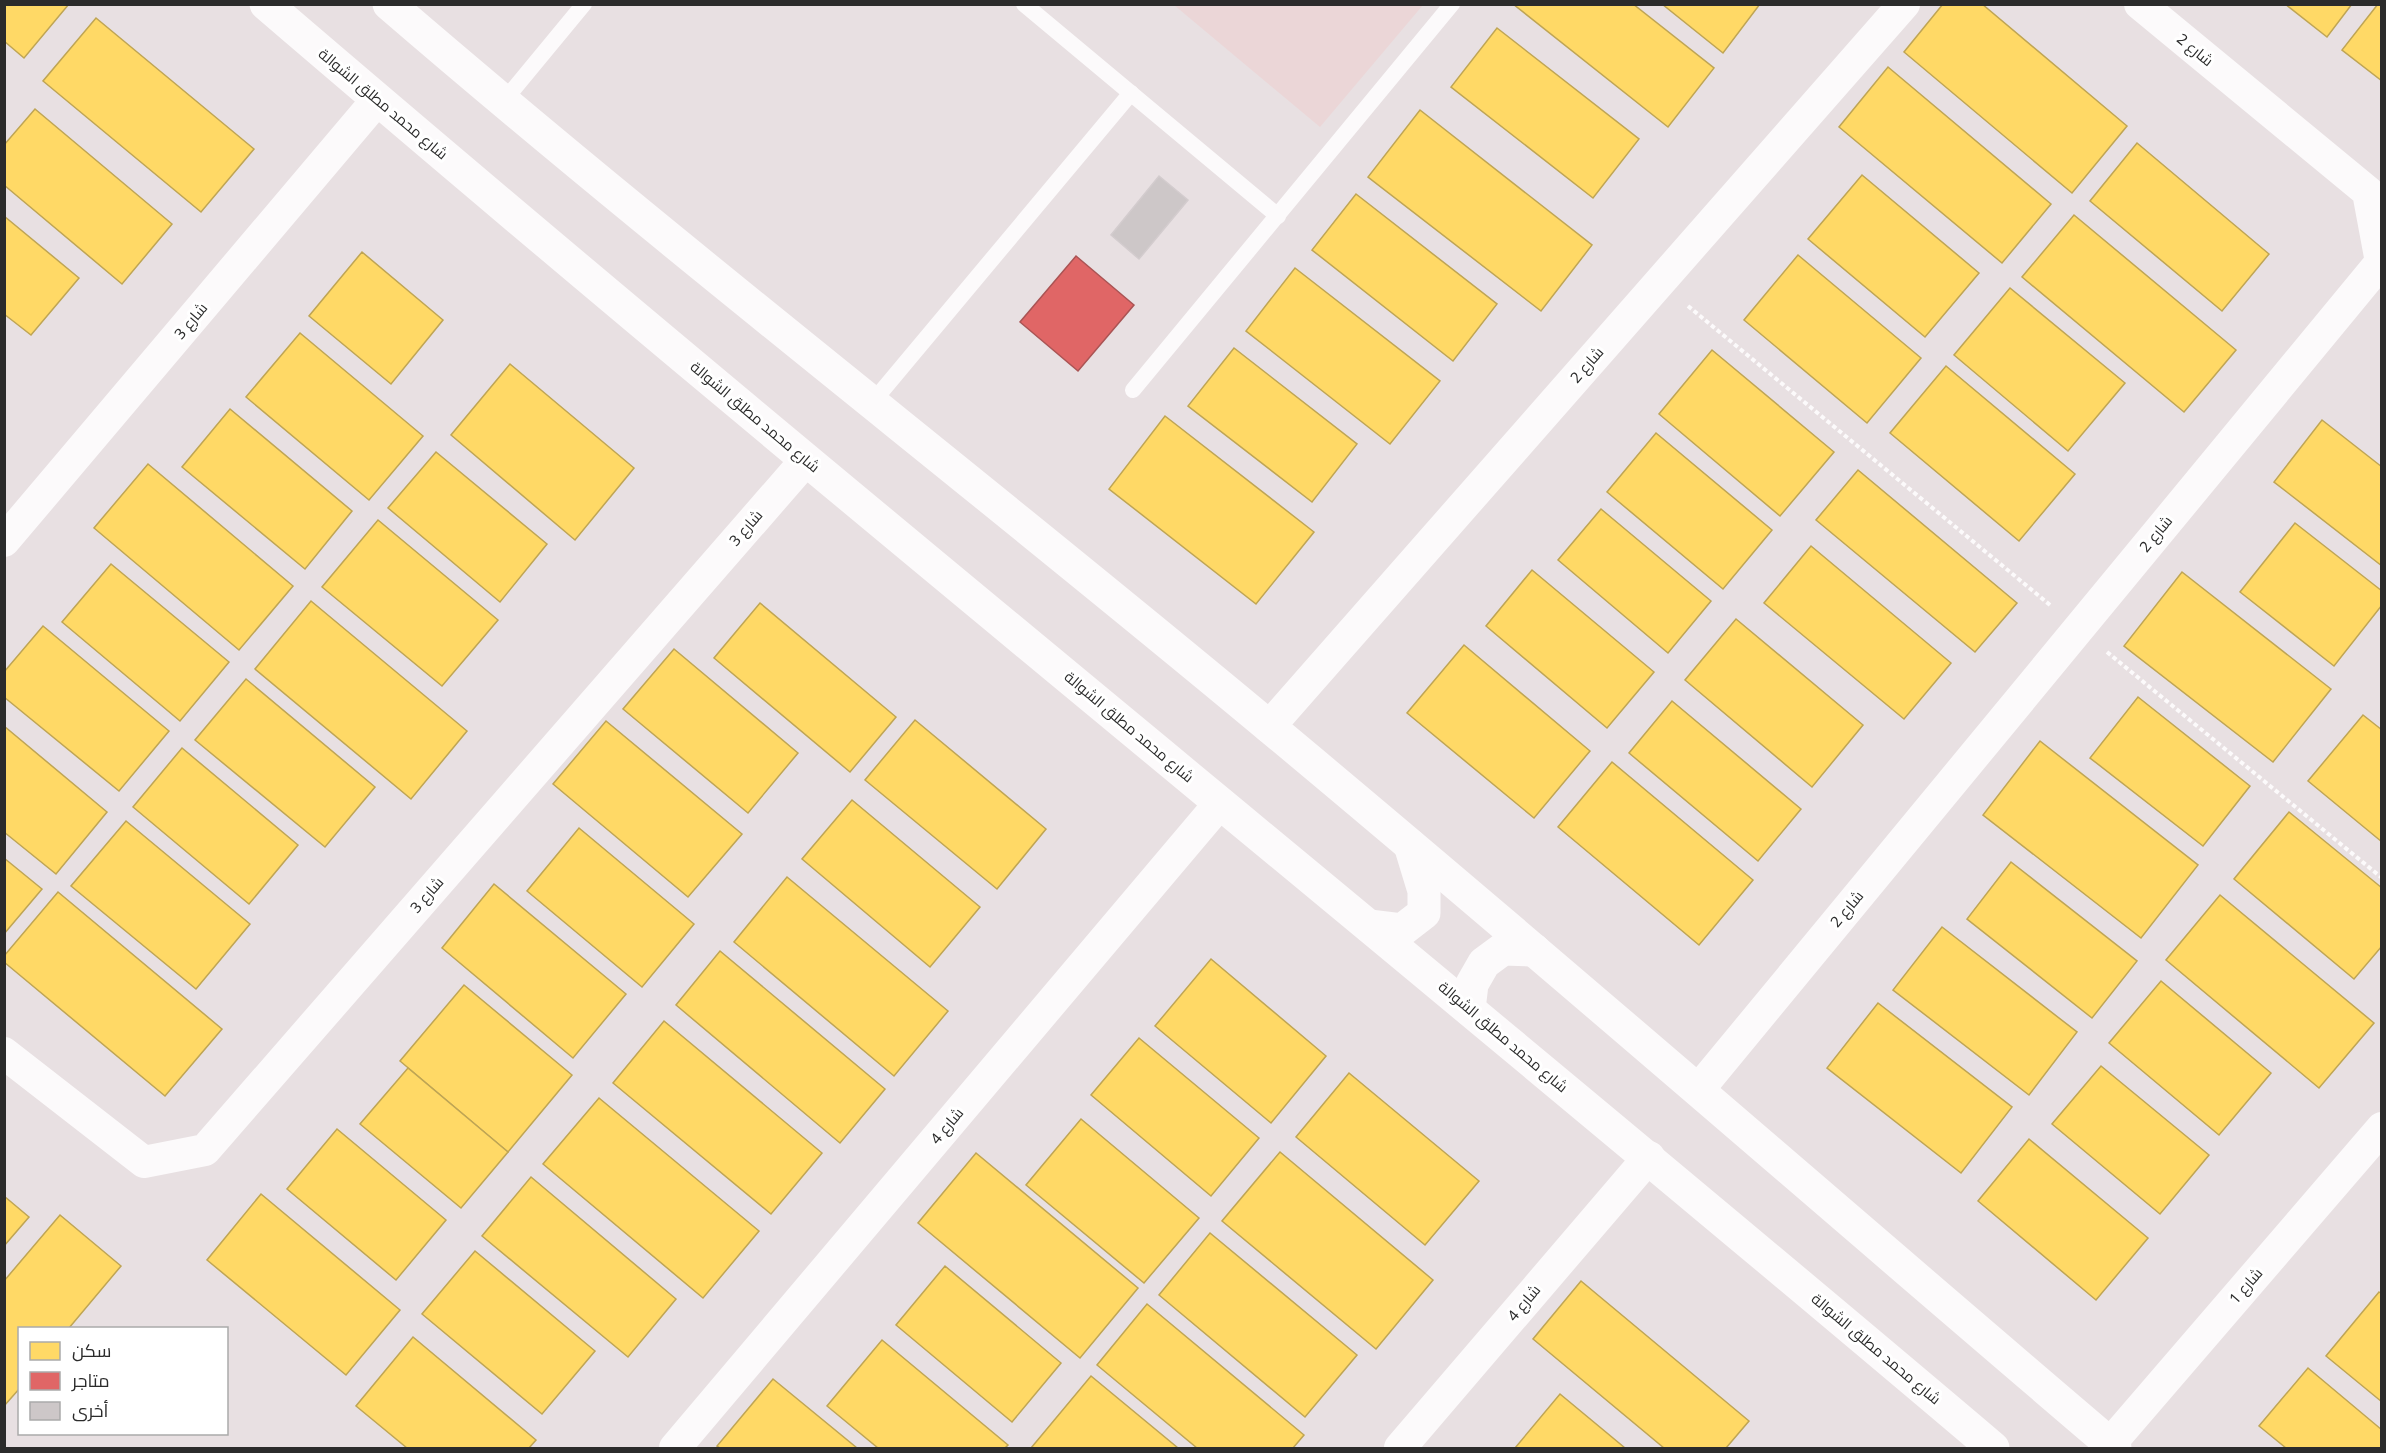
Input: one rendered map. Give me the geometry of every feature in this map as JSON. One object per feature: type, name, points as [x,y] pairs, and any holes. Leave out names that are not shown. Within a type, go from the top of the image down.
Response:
[{"type":"street","name":"شارع محمد مطلق الشوالة","points":[[266,4],[806,460],[1649,1157],[1993,1449]]},
{"type":"street","points":[[389,4],[502,102],[1269,727],[1410,845],[1699,1089],[2112,1446]]},
{"type":"street","name":"شارع 2","points":[[1269,727],[1904,4]]},
{"type":"street","name":"شارع 2","points":[[1699,1089],[2381,262],[2368,192],[2140,4]]},
{"type":"street","name":"شارع 3","points":[[4,541],[377,100]]},
{"type":"street","name":"شارع 3","points":[[4,1053],[144,1162],[205,1150],[806,460]]},
{"type":"street","name":"شارع 4","points":[[675,1449],[1220,803]]},
{"type":"street","points":[[1369,926],[1402,930],[1424,914],[1424,891],[1410,845]]},
{"type":"street","points":[[1469,1009],[1472,984],[1484,963],[1503,949],[1534,950]]},
{"type":"street","name":"شارع 1","points":[[2112,1446],[2382,1128]]},
{"type":"street","name":"شارع 4","points":[[1400,1449],[1649,1157]]},
{"type":"lane","points":[[502,102],[584,4]]},
{"type":"lane","points":[[1024,4],[1278,216]]},
{"type":"lane","points":[[1133,390],[1452,4]]},
{"type":"lane","points":[[871,404],[1131,93]]},
{"type":"path","points":[[1659,283],[2382,878]]},
{"type":"shaded area","points":[[1174,5],[1423,5],[1320,127]]},
{"type":"building: سكن","points":[[4,4],[69,4],[24,58],[4,41]]},
{"type":"building: سكن","points":[[1513,4],[1633,4],[1714,68],[1668,127]]},
{"type":"building: سكن","points":[[1662,4],[1760,4],[1723,53]]},
{"type":"building: سكن","points":[[1943,4],[1982,4],[2127,126],[2072,193],[1904,52]]},
{"type":"building: سكن","points":[[2285,4],[2352,4],[2327,37]]},
{"type":"building: سكن","points":[[2378,4],[2382,4],[2382,81],[2342,50]]},
{"type":"building: سكن","points":[[96,18],[254,149],[201,212],[43,81]]},
{"type":"building: سكن","points":[[1497,28],[1639,139],[1593,198],[1451,87]]},
{"type":"building: سكن","points":[[1888,67],[2051,204],[2002,263],[1839,127]]},
{"type":"building: سكن","points":[[35,109],[172,224],[122,284],[4,185],[4,145]]},
{"type":"building: سكن","points":[[1420,110],[1592,245],[1541,311],[1368,177]]},
{"type":"building: سكن","points":[[2137,143],[2269,254],[2222,311],[2090,201]]},
{"type":"building: سكن","points":[[1862,175],[1979,273],[1925,337],[1808,239]]},
{"type":"building: سكن","points":[[1356,194],[1497,304],[1453,361],[1312,250]]},
{"type":"building: سكن","points":[[2074,215],[2236,350],[2184,412],[2022,277]]},
{"type":"building: سكن","points":[[4,216],[79,278],[31,335],[4,314]]},
{"type":"building: سكن","points":[[362,252],[443,320],[391,384],[309,316]]},
{"type":"building: سكن","points":[[1798,255],[1921,358],[1867,423],[1744,320]]},
{"type":"building: سكن","points":[[1295,268],[1440,381],[1390,444],[1246,331]]},
{"type":"building: سكن","points":[[2010,288],[2125,383],[2068,451],[1954,355]]},
{"type":"building: سكن","points":[[300,333],[423,436],[369,500],[246,397]]},
{"type":"building: سكن","points":[[1234,348],[1357,444],[1312,502],[1188,406]]},
{"type":"building: سكن","points":[[1712,350],[1834,452],[1780,516],[1659,414]]},
{"type":"building: سكن","points":[[510,364],[634,468],[575,540],[451,435]]},
{"type":"building: سكن","points":[[1946,366],[2075,474],[2019,541],[1890,433]]},
{"type":"building: سكن","points":[[230,409],[352,511],[305,569],[182,467]]},
{"type":"building: سكن","points":[[1165,416],[1314,532],[1256,604],[1109,489]]},
{"type":"building: سكن","points":[[2322,420],[2382,467],[2382,566],[2274,482]]},
{"type":"building: سكن","points":[[1656,433],[1772,530],[1723,589],[1607,492]]},
{"type":"building: سكن","points":[[436,452],[547,544],[500,602],[388,508]]},
{"type":"building: سكن","points":[[148,464],[293,586],[239,650],[94,528]]},
{"type":"building: سكن","points":[[1858,470],[2017,603],[1975,652],[1816,520]]},
{"type":"building: سكن","points":[[1601,509],[1711,601],[1668,653],[1558,560]]},
{"type":"building: سكن","points":[[378,520],[498,620],[442,686],[322,587]]},
{"type":"building: سكن","points":[[2295,523],[2382,591],[2382,605],[2334,666],[2240,592]]},
{"type":"building: سكن","points":[[1811,546],[1951,663],[1904,719],[1764,603]]},
{"type":"building: سكن","points":[[111,564],[229,662],[180,721],[62,622]]},
{"type":"building: سكن","points":[[1532,570],[1654,672],[1607,728],[1486,626]]},
{"type":"building: سكن","points":[[2182,572],[2331,689],[2273,762],[2124,646]]},
{"type":"building: سكن","points":[[311,601],[467,731],[411,799],[255,669]]},
{"type":"building: سكن","points":[[760,603],[896,717],[850,772],[714,658]]},
{"type":"building: سكن","points":[[1736,619],[1863,725],[1812,787],[1685,680]]},
{"type":"building: سكن","points":[[43,626],[169,731],[119,791],[4,697],[4,672]]},
{"type":"building: سكن","points":[[1464,645],[1590,751],[1534,818],[1407,713]]},
{"type":"building: سكن","points":[[674,649],[798,753],[748,813],[623,709]]},
{"type":"building: سكن","points":[[246,679],[375,787],[325,847],[195,740]]},
{"type":"building: سكن","points":[[2138,697],[2250,786],[2203,846],[2090,758]]},
{"type":"building: سكن","points":[[1672,701],[1801,809],[1758,861],[1629,753]]},
{"type":"building: سكن","points":[[2363,715],[2382,730],[2382,842],[2308,781]]},
{"type":"building: سكن","points":[[915,720],[1046,829],[997,889],[865,780]]},
{"type":"building: سكن","points":[[606,721],[742,834],[688,897],[553,784]]},
{"type":"building: سكن","points":[[4,726],[107,812],[56,874],[4,832]]},
{"type":"building: سكن","points":[[2040,741],[2198,865],[2141,938],[1983,815]]},
{"type":"building: سكن","points":[[182,748],[298,845],[249,904],[133,807]]},
{"type":"building: سكن","points":[[1612,762],[1753,880],[1699,945],[1558,827]]},
{"type":"building: سكن","points":[[852,800],[980,907],[930,967],[802,859]]},
{"type":"building: سكن","points":[[2289,812],[2382,888],[2382,946],[2354,979],[2234,879]]},
{"type":"building: سكن","points":[[126,821],[250,924],[196,989],[71,886]]},
{"type":"building: سكن","points":[[579,828],[694,924],[642,987],[527,891]]},
{"type":"building: سكن","points":[[4,858],[42,889],[4,934]]},
{"type":"building: سكن","points":[[2011,862],[2137,961],[2092,1018],[1967,919]]},
{"type":"building: سكن","points":[[787,877],[948,1011],[894,1076],[734,942]]},
{"type":"building: سكن","points":[[494,884],[626,994],[573,1058],[442,948]]},
{"type":"building: سكن","points":[[58,892],[222,1029],[165,1096],[4,962],[4,956]]},
{"type":"building: سكن","points":[[2220,895],[2374,1023],[2319,1088],[2166,960]]},
{"type":"building: سكن","points":[[1942,927],[2077,1032],[2029,1095],[1893,990]]},
{"type":"building: سكن","points":[[720,951],[885,1089],[840,1143],[676,1005]]},
{"type":"building: سكن","points":[[1211,959],[1326,1056],[1271,1123],[1155,1026]]},
{"type":"building: سكن","points":[[2161,981],[2271,1073],[2219,1135],[2109,1043]]},
{"type":"building: سكن","points":[[464,985],[572,1075],[508,1152],[400,1061]]},
{"type":"building: سكن","points":[[1878,1003],[2012,1107],[1961,1173],[1827,1068]]},
{"type":"building: سكن","points":[[664,1021],[822,1153],[771,1214],[613,1083]]},
{"type":"building: سكن","points":[[1139,1038],[1259,1138],[1211,1196],[1091,1095]]},
{"type":"building: سكن","points":[[2101,1066],[2209,1155],[2160,1214],[2052,1124]]},
{"type":"building: سكن","points":[[408,1068],[508,1152],[461,1208],[360,1124]]},
{"type":"building: سكن","points":[[1349,1073],[1479,1181],[1425,1245],[1296,1137]]},
{"type":"building: سكن","points":[[599,1098],[759,1231],[703,1298],[543,1164]]},
{"type":"building: سكن","points":[[1081,1119],[1199,1218],[1144,1283],[1026,1185]]},
{"type":"building: سكن","points":[[337,1129],[446,1220],[396,1280],[287,1189]]},
{"type":"building: سكن","points":[[2029,1139],[2148,1238],[2096,1300],[1978,1201]]},
{"type":"building: سكن","points":[[1280,1152],[1433,1280],[1376,1349],[1222,1221]]},
{"type":"building: سكن","points":[[976,1153],[1138,1288],[1080,1358],[918,1223]]},
{"type":"building: سكن","points":[[531,1177],[676,1299],[628,1357],[482,1236]]},
{"type":"building: سكن","points":[[261,1194],[400,1310],[346,1375],[207,1260]]},
{"type":"building: سكن","points":[[4,1196],[29,1217],[4,1246]]},
{"type":"building: سكن","points":[[60,1215],[121,1266],[70,1327],[18,1327],[18,1390],[4,1406],[4,1281]]},
{"type":"building: سكن","points":[[1210,1233],[1357,1355],[1305,1417],[1159,1295]]},
{"type":"building: سكن","points":[[475,1251],[595,1351],[542,1414],[422,1314]]},
{"type":"building: سكن","points":[[945,1266],[1061,1363],[1012,1422],[896,1325]]},
{"type":"building: سكن","points":[[1581,1281],[1749,1421],[1726,1448],[1664,1448],[1533,1339]]},
{"type":"building: سكن","points":[[2379,1292],[2382,1294],[2382,1402],[2326,1356]]},
{"type":"building: سكن","points":[[1147,1304],[1304,1435],[1293,1448],[1197,1448],[1097,1365]]},
{"type":"building: سكن","points":[[413,1337],[536,1440],[529,1448],[407,1448],[356,1406]]},
{"type":"building: سكن","points":[[882,1340],[1008,1445],[1005,1448],[878,1448],[827,1406]]},
{"type":"building: سكن","points":[[2308,1368],[2382,1430],[2382,1448],[2286,1448],[2259,1426]]},
{"type":"building: سكن","points":[[1091,1376],[1178,1448],[1031,1448]]},
{"type":"building: سكن","points":[[773,1379],[857,1448],[720,1448],[717,1446]]},
{"type":"building: سكن","points":[[1560,1394],[1625,1448],[1515,1448]]},
{"type":"building: متاجر","points":[[1076,256],[1134,305],[1078,371],[1020,322]]},
{"type":"building: أخرى","points":[[1159,176],[1188,200],[1139,259],[1111,235]]}]
